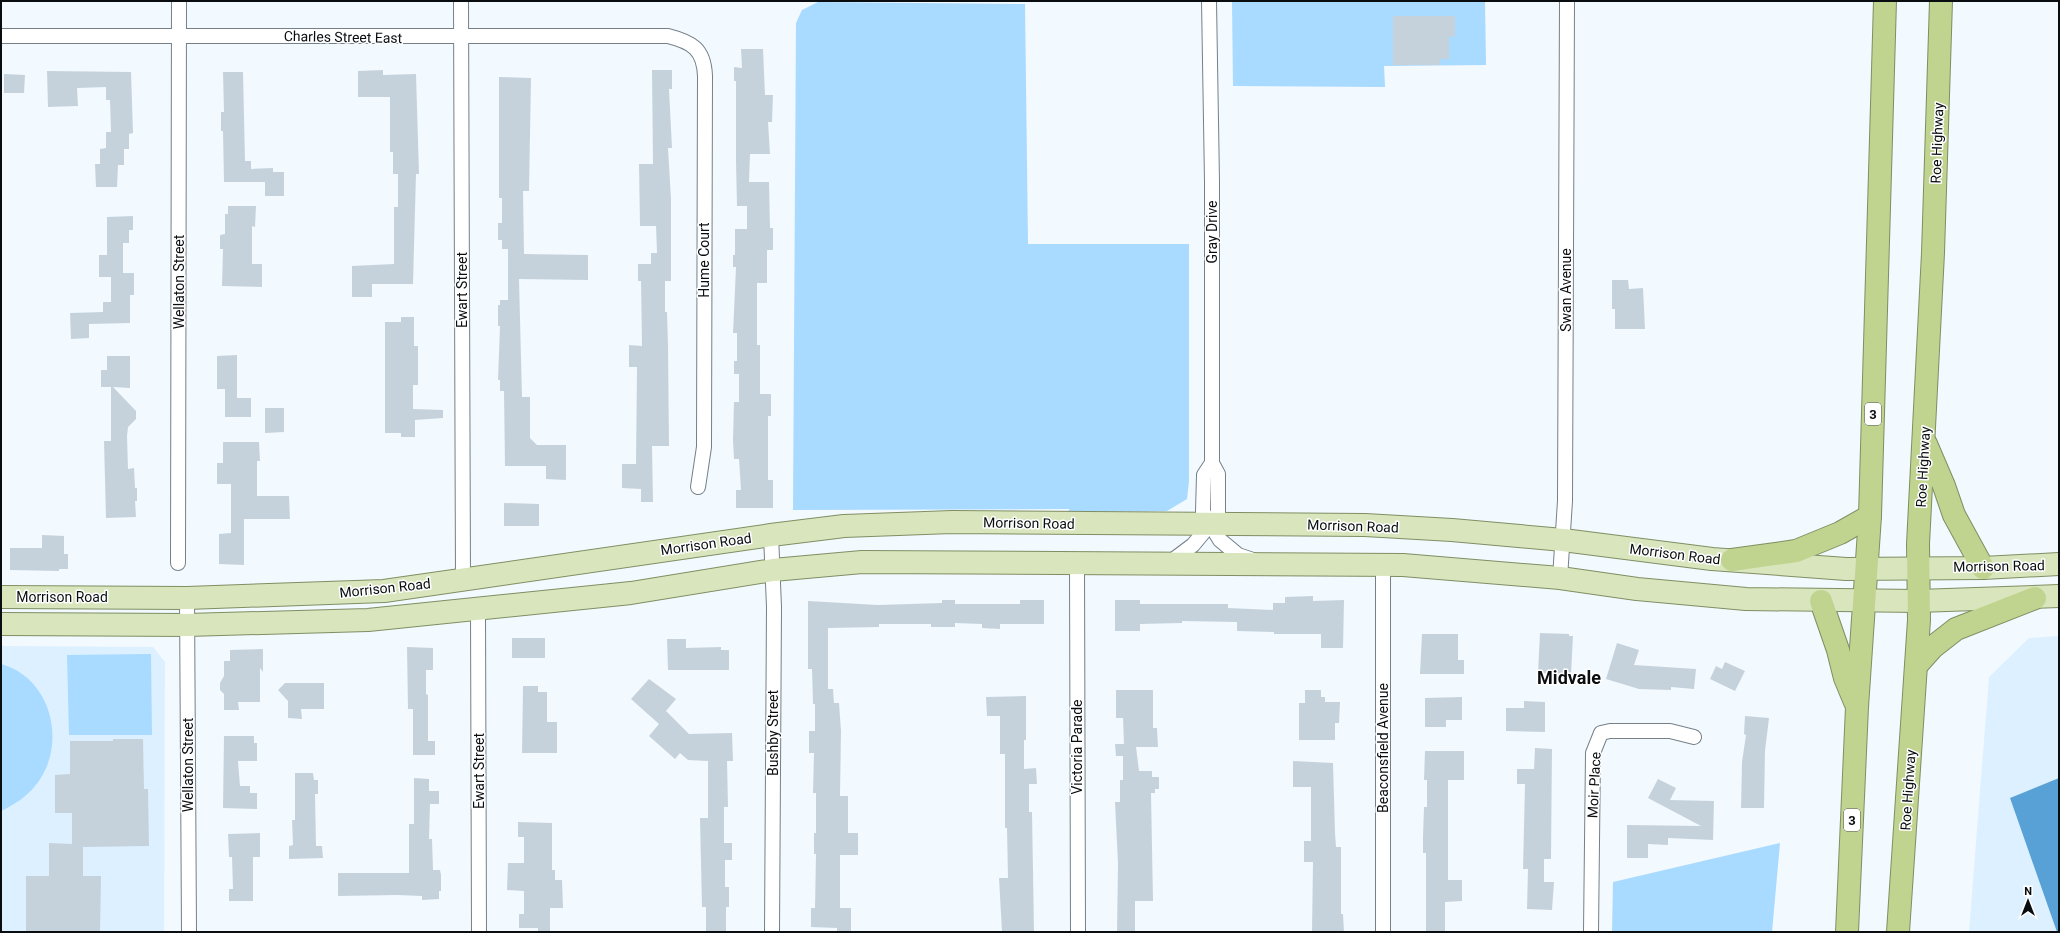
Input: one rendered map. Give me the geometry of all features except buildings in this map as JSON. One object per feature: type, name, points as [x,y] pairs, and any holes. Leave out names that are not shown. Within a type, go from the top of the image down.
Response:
[{"type":"highway","name":"3","points":[[1847,932],[1857,707],[1870,516],[1885,1]]},
{"type":"highway","name":"Roe Highway","points":[[1899,931],[1919,620],[1918,568],[1934,253],[1941,1]]},
{"type":"highway","points":[[1924,439],[1944,486],[1954,515],[1983,568]]},
{"type":"highway","points":[[1732,560],[1796,551],[1840,534],[1870,516]]},
{"type":"highway","points":[[1916,666],[1933,646],[1956,629],[2035,598]]},
{"type":"highway","points":[[1821,601],[1838,650],[1844,678],[1857,707]]},
{"type":"main road","name":"Morrison Road","points":[[1,597],[187,598],[384,591],[771,534],[844,526],[952,522],[1210,523],[1396,527],[1468,531],[1563,540],[1732,560],[1867,569],[1983,568],[2059,564]]},
{"type":"main road","name":"Morrison Road","points":[[1,624],[187,625],[326,623],[478,610],[631,593],[773,570],[862,562],[1383,565],[1560,578],[1688,594],[1746,599],[1918,601],[2059,596]]},
{"type":"street","name":"Wellaton Street","points":[[178,563],[179,1]]},
{"type":"street","name":"Ewart Street","points":[[461,1],[463,579]]},
{"type":"street","name":"Gray Drive","points":[[1209,1],[1212,182],[1212,463],[1204,475],[1203,512],[1220,540],[1238,555],[1265,564]]},
{"type":"street","name":"Swan Avenue","points":[[1560,578],[1565,493],[1568,132],[1567,1]]},
{"type":"street","name":"Charles Street East","points":[[1,36],[180,35],[461,38],[668,36],[685,40]]},
{"type":"street","name":"Hume Court","points":[[685,40],[698,50],[704,63],[705,76],[704,447],[698,487]]},
{"type":"street","points":[[1169,563],[1192,545],[1210,523]]},
{"type":"street","name":"Bushby Street","points":[[771,534],[773,570],[772,932]]},
{"type":"street","name":"Victoria Parade","points":[[1077,563],[1078,932]]},
{"type":"street","name":"Beaconsfield Avenue","points":[[1383,565],[1383,932]]},
{"type":"street","name":"Wellaton Street","points":[[187,598],[189,932]]},
{"type":"street","name":"Ewart Street","points":[[478,610],[479,932]]},
{"type":"street","name":"Moir Place","points":[[1591,932],[1593,753],[1597,740],[1601,733],[1610,731],[1670,731],[1694,737]]},
{"type":"shaded area","points":[[1232,1],[1485,1],[1486,65],[1384,66],[1385,87],[1233,86]]},
{"type":"shaded area","points":[[818,2],[1025,4],[1028,244],[1189,244],[1189,481],[1187,499],[1167,511],[1067,512],[1070,509],[793,510],[796,23],[802,10]]},
{"type":"shaded area","points":[[2059,636],[2059,778],[2010,798],[2057,932],[1969,932],[1989,677],[2029,638]]},
{"type":"shaded area","points":[[1,646],[153,647],[165,662],[164,932],[1,932]]},
{"type":"shaded area","points":[[151,654],[152,735],[69,735],[67,655]]},
{"type":"shaded area","points":[[1,664],[19,672],[33,683],[43,698],[50,716],[52,734],[51,752],[45,770],[35,786],[20,800],[1,811]]},
{"type":"shaded area","points":[[2059,778],[2059,932],[2057,932],[2010,798]]},
{"type":"shaded area","points":[[1780,843],[1772,932],[1612,932],[1613,882]]},
{"type":"district","name":"Midvale","points":[[1569,677]]}]
